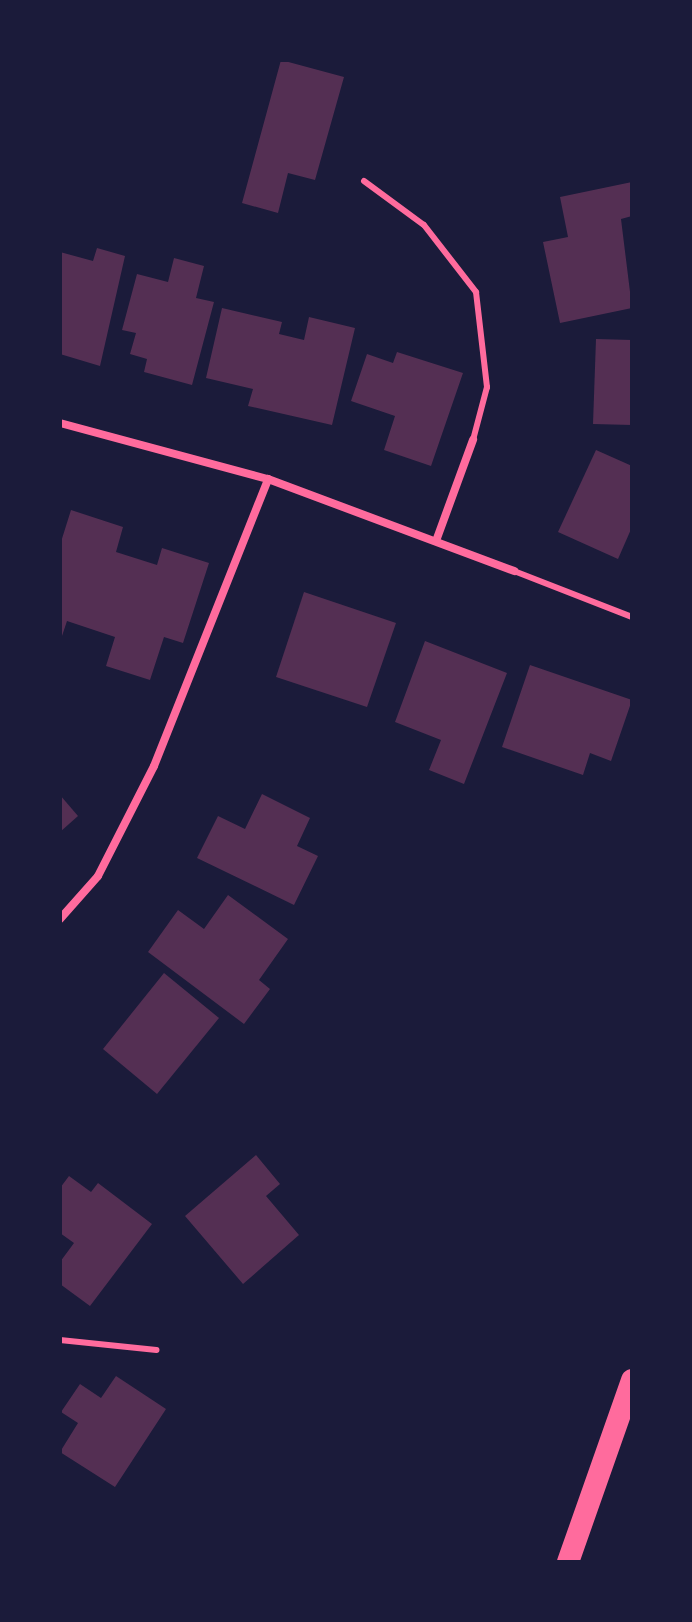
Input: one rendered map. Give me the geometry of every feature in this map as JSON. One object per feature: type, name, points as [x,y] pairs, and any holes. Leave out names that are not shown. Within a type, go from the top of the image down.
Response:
[{"type":"highway","points":[[568,1562],[632,1380]]},
{"type":"street","points":[[60,423],[268,479],[514,571]]},
{"type":"street","points":[[436,541],[473,440]]},
{"type":"street","points":[[60,919],[98,876],[154,766],[268,479]]},
{"type":"lane","points":[[364,181],[424,225],[476,292],[487,387],[473,440]]},
{"type":"lane","points":[[514,571],[632,617]]},
{"type":"lane","points":[[60,1340],[156,1350]]},
{"type":"building","points":[[281,60],[344,77],[315,180],[288,173],[278,213],[242,203]]},
{"type":"building","points":[[632,182],[632,216],[621,219],[632,308],[560,323],[543,242],[568,237],[560,197]]},
{"type":"building","points":[[97,248],[125,256],[100,366],[60,354],[60,252],[93,261]]},
{"type":"building","points":[[174,258],[204,266],[196,298],[214,302],[192,385],[144,372],[147,359],[130,354],[136,333],[122,330],[137,274],[168,282]]},
{"type":"building","points":[[222,308],[282,322],[279,334],[304,340],[309,317],[355,328],[332,425],[248,406],[253,389],[206,378]]},
{"type":"building","points":[[596,339],[632,340],[632,425],[593,424]]},
{"type":"building","points":[[397,352],[463,373],[431,466],[384,450],[395,416],[351,401],[367,354],[393,363]]},
{"type":"building","points":[[596,450],[632,466],[632,527],[618,559],[558,532]]},
{"type":"building","points":[[71,510],[123,527],[116,552],[157,565],[162,548],[209,563],[183,643],[164,637],[150,680],[106,666],[115,637],[67,621],[60,642],[60,545]]},
{"type":"building","points":[[304,592],[396,623],[367,707],[276,677]]},
{"type":"building","points":[[425,641],[507,673],[464,784],[429,770],[441,740],[395,722]]},
{"type":"building","points":[[530,665],[632,700],[611,761],[590,753],[583,775],[502,747]]},
{"type":"building","points":[[262,794],[310,818],[297,846],[318,856],[294,905],[197,858],[218,816],[245,829]]},
{"type":"building","points":[[60,795],[78,816],[60,832]]},
{"type":"building","points":[[228,895],[288,939],[259,980],[270,989],[244,1024],[148,952],[178,910],[204,929]]},
{"type":"building","points":[[164,973],[219,1018],[157,1094],[103,1049]]},
{"type":"building","points":[[256,1155],[280,1184],[266,1196],[299,1235],[243,1284],[185,1216]]},
{"type":"building","points":[[69,1176],[91,1192],[98,1183],[152,1224],[90,1306],[60,1284],[60,1262],[74,1243],[60,1233],[60,1188]]},
{"type":"building","points":[[116,1376],[166,1409],[115,1487],[60,1452],[78,1423],[61,1412],[80,1384],[101,1398]]}]
